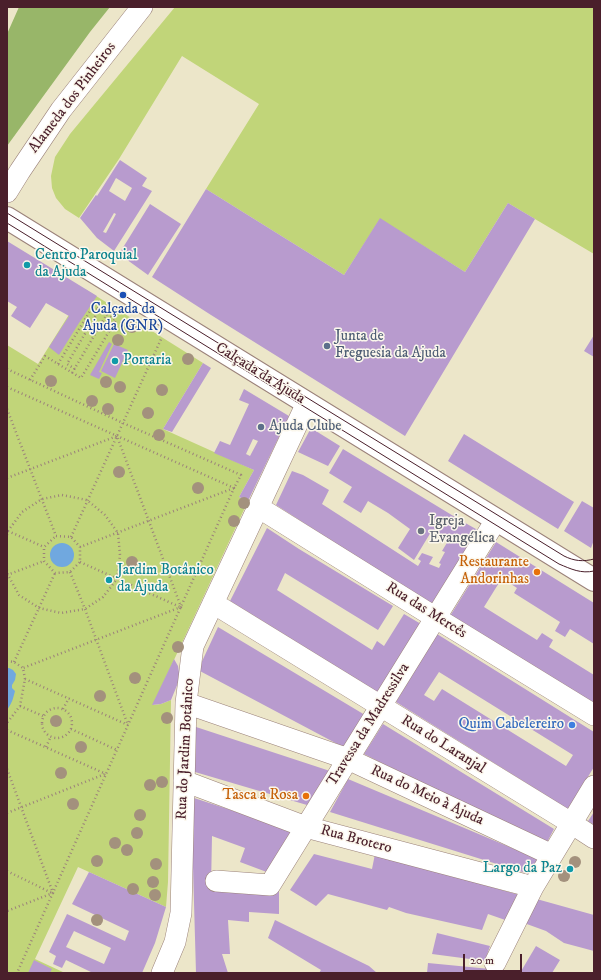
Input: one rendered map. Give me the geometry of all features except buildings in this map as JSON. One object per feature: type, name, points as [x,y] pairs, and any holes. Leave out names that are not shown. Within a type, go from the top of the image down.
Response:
[{"type":"street","name":"Alameda dos Pinheiros","points":[[7,192],[62,110],[142,7]]},
{"type":"street","name":"Calçada da Ajuda","points":[[7,218],[594,580]]},
{"type":"street","name":"Rua do Jardim Botânico","points":[[164,971],[175,942],[181,913],[186,703],[193,646],[307,403]]},
{"type":"street","name":"Rua das Mercês","points":[[258,507],[594,715]]},
{"type":"street","name":"Travessa da Madressilva","points":[[216,880],[270,885],[496,520]]},
{"type":"street","name":"Rua do Laranjal","points":[[213,603],[571,823]]},
{"type":"street","name":"Rua do Meio à Ajuda","points":[[186,703],[348,760],[552,855]]},
{"type":"street","name":"Rua Brotero","points":[[184,781],[306,827],[533,887]]},
{"type":"street","points":[[495,963],[533,887],[594,786]]},
{"type":"street","points":[[571,823],[594,838]]},
{"type":"path","points":[[30,380],[45,356],[72,373],[81,378],[116,320],[93,306],[58,364]]},
{"type":"path","points":[[74,369],[67,364],[99,310]]},
{"type":"path","points":[[72,373],[107,314]]},
{"type":"path","points":[[71,537],[171,319]]},
{"type":"path","points":[[7,369],[123,423],[241,475],[17,973]]},
{"type":"path","points":[[7,387],[234,488]]},
{"type":"path","points":[[7,409],[56,536]]},
{"type":"path","points":[[7,478],[117,436]]},
{"type":"path","points":[[117,436],[181,607]]},
{"type":"path","points":[[80,547],[234,488]]},
{"type":"path","points":[[7,535],[7,531],[22,512],[42,499],[62,495],[87,500],[105,515],[118,533],[120,555],[117,579],[103,597],[85,609],[61,613],[39,608],[19,595],[7,575],[7,570]]},
{"type":"path","points":[[7,531],[44,547]]},
{"type":"path","points":[[56,536],[71,537],[80,547],[80,562],[70,572],[55,573],[44,562],[44,547],[56,536]]},
{"type":"path","points":[[7,575],[44,562]]},
{"type":"path","points":[[80,562],[181,607]]},
{"type":"path","points":[[70,572],[128,725]]},
{"type":"path","points":[[14,662],[55,573]]},
{"type":"path","points":[[22,668],[181,607]]},
{"type":"path","points":[[7,661],[14,662],[22,668],[25,679],[20,706],[7,723]]},
{"type":"path","points":[[25,679],[128,725]]},
{"type":"path","points":[[63,709],[69,698]]},
{"type":"path","points":[[20,706],[43,716]]},
{"type":"path","points":[[54,708],[63,709],[71,716],[71,729],[61,738],[54,738],[48,735],[44,730],[42,723],[43,716],[54,708]]},
{"type":"path","points":[[71,729],[117,750]]},
{"type":"path","points":[[7,730],[106,774]]},
{"type":"path","points":[[46,747],[51,736]]},
{"type":"path","points":[[7,769],[53,893]]},
{"type":"path","points":[[7,812],[106,774]]},
{"type":"path","points":[[7,871],[53,893]]},
{"type":"path","points":[[7,910],[53,893]]},
{"type":"green space","points":[[19,7],[110,7],[7,146],[7,34]]},
{"type":"green space","points":[[175,7],[594,7],[594,254],[508,203],[465,272],[380,219],[344,275],[206,189],[259,104],[182,56],[119,159],[79,218],[65,209],[56,198],[52,188],[51,176],[55,157],[70,134]]},
{"type":"green space","name":"Jardim Botânico da Ajuda","points":[[85,289],[203,363],[163,429],[254,470],[239,497],[248,501],[153,705],[171,700],[168,882],[166,907],[78,867],[35,959],[65,973],[7,973],[7,345],[38,364]]},
{"type":"water","points":[[62,543],[71,546],[74,555],[71,564],[62,567],[53,564],[50,555],[53,546]]},
{"type":"water","points":[[7,668],[13,670],[16,674],[12,685],[12,688],[15,691],[7,710]]},
{"type":"tram line","points":[[7,213],[564,556],[579,560],[594,559]]},
{"type":"tram line","points":[[7,223],[559,564],[580,571],[594,571]]},
{"type":"place","name":"Centro Paroquial da Ajuda","points":[[27,265]]},
{"type":"place","name":"Calçada da Ajuda (GNR)","points":[[123,295]]},
{"type":"place","name":"Junta de Freguesia da Ajuda","points":[[327,346]]},
{"type":"place","name":"Portaria","points":[[115,361]]},
{"type":"place","name":"Ajuda Clube","points":[[261,427]]},
{"type":"place","name":"Igreja Evangélica","points":[[421,531]]},
{"type":"place","name":"Restaurante Andorinhas","points":[[537,572]]},
{"type":"place","name":"Jardim Botânico da Ajuda","points":[[109,580]]},
{"type":"place","name":"Quim Cabelereiro","points":[[572,725]]},
{"type":"place","name":"Tasca a Rosa","points":[[306,796]]},
{"type":"place","name":"Largo da Paz","points":[[570,869]]}]
